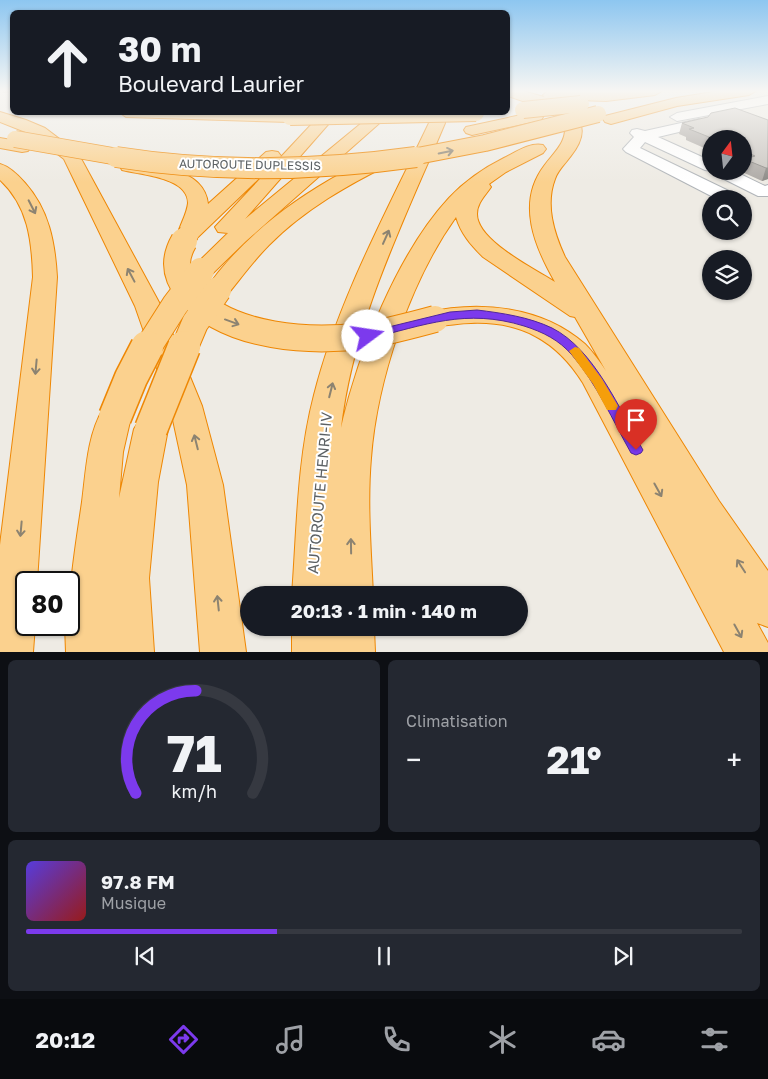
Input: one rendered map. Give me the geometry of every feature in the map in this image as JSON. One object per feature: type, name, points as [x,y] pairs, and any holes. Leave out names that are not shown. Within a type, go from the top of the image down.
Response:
[{"type":"highway","points":[[188,233],[247,176],[316,121]]},
{"type":"highway","points":[[131,652],[128,578],[140,482],[151,429],[168,384],[195,323],[205,273],[323,121]]},
{"type":"highway","points":[[90,652],[87,619],[106,452],[120,403],[152,337],[177,299],[205,273],[238,236],[374,121]]},
{"type":"highway","name":"AUTOROUTE HENRI-IV","points":[[313,586],[319,467],[329,396],[340,357],[362,294],[437,121]]},
{"type":"highway","points":[[205,273],[261,240],[313,198],[352,175],[391,156],[442,138],[472,121]]},
{"type":"highway","name":"AUTOROUTE DUPLESSIS","points":[[6,122],[129,159],[177,165],[233,168],[321,167],[387,161],[441,153],[558,121]]},
{"type":"highway","points":[[573,121],[575,128],[571,142],[546,178],[542,191],[540,206],[544,237],[553,257],[706,512],[768,607]]},
{"type":"highway","points":[[352,586],[351,484],[360,413],[370,369],[391,316],[419,259],[440,222],[467,191],[488,175],[537,149],[582,121]]},
{"type":"highway","points":[[6,122],[111,163],[159,171],[182,180],[194,189],[198,204],[176,259],[177,276],[197,301],[219,317],[248,327],[285,335],[346,337],[368,336],[436,319],[477,314],[505,316],[547,330],[563,340],[577,353],[598,382],[749,652]]},
{"type":"highway","points":[[6,122],[30,126],[46,134],[72,157],[148,306],[186,406],[199,455],[205,484],[223,652]]},
{"type":"highway","points":[[509,163],[477,191],[469,202],[466,213],[468,226],[476,238],[489,251],[564,297],[582,312],[610,351]]},
{"type":"highway","points":[[0,170],[27,199],[38,220],[44,246],[45,277],[10,652]]},
{"type":"highway","points":[[314,636],[315,652]]},
{"type":"highway","points":[[352,636],[352,652]]},
{"type":"street","points":[[665,121],[639,134],[631,148],[713,190]]},
{"type":"street","points":[[639,134],[699,123]]},
{"type":"street","points":[[639,134],[702,163]]},
{"type":"street","points":[[738,180],[764,193]]},
{"type":"building","points":[[768,121],[768,168],[752,162],[752,157],[755,156],[752,155],[752,130],[702,130],[702,134],[689,129],[694,128],[682,123]]},
{"type":"slow traffic","points":[[575,351],[598,382],[612,406]]},
{"type":"route","points":[[368,336],[450,316],[477,314],[505,316],[547,330],[563,340],[577,353],[598,382],[636,450]]}]
